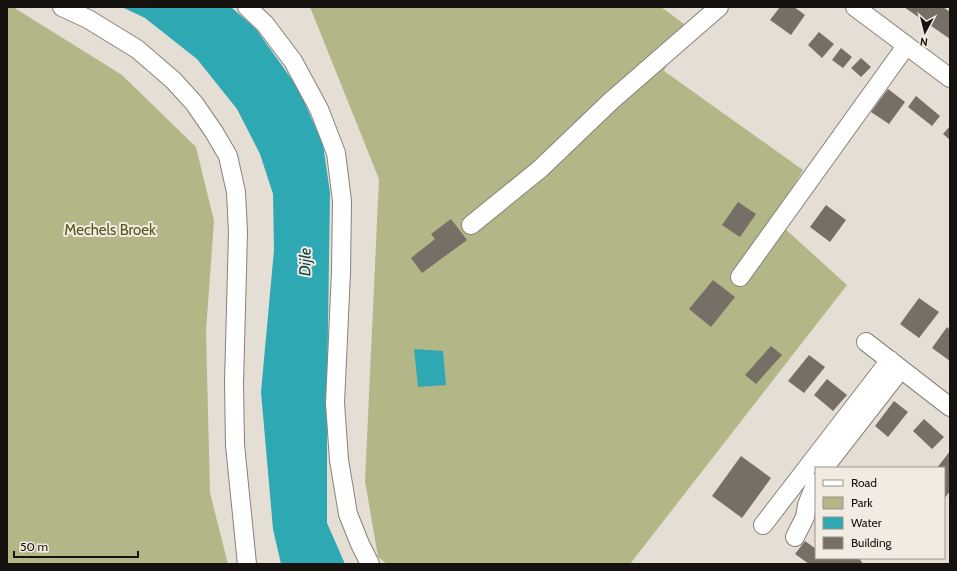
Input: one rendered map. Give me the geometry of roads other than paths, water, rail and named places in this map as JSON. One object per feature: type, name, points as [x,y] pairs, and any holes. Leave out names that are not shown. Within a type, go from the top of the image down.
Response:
[{"type":"street","points":[[62,7],[88,19],[137,49],[174,80],[194,103],[228,156],[236,192],[238,232],[234,383],[235,445],[247,564]]},
{"type":"street","points":[[247,7],[265,24],[293,61],[319,109],[336,153],[342,202],[341,272],[335,403],[339,460],[348,514],[370,564]]},
{"type":"street","points":[[471,225],[540,169],[611,101],[719,7]]},
{"type":"street","points":[[855,7],[950,78]]},
{"type":"street","points":[[740,277],[906,46]]},
{"type":"street","points":[[866,342],[950,407]]},
{"type":"street","points":[[825,467],[895,364]]},
{"type":"street","points":[[763,525],[895,364]]},
{"type":"street","points":[[795,537],[805,517],[807,505],[815,485]]},
{"type":"water","name":"Dijle","points":[[122,7],[231,7],[256,29],[298,88],[323,144],[330,193],[327,523],[345,564],[281,564],[273,529],[261,392],[274,250],[273,194],[260,154],[237,109],[197,59],[145,18]]},
{"type":"water","points":[[414,349],[443,351],[446,385],[418,387]]},
{"type":"park label","name":"Mechels Broek","points":[[110,230]]}]
